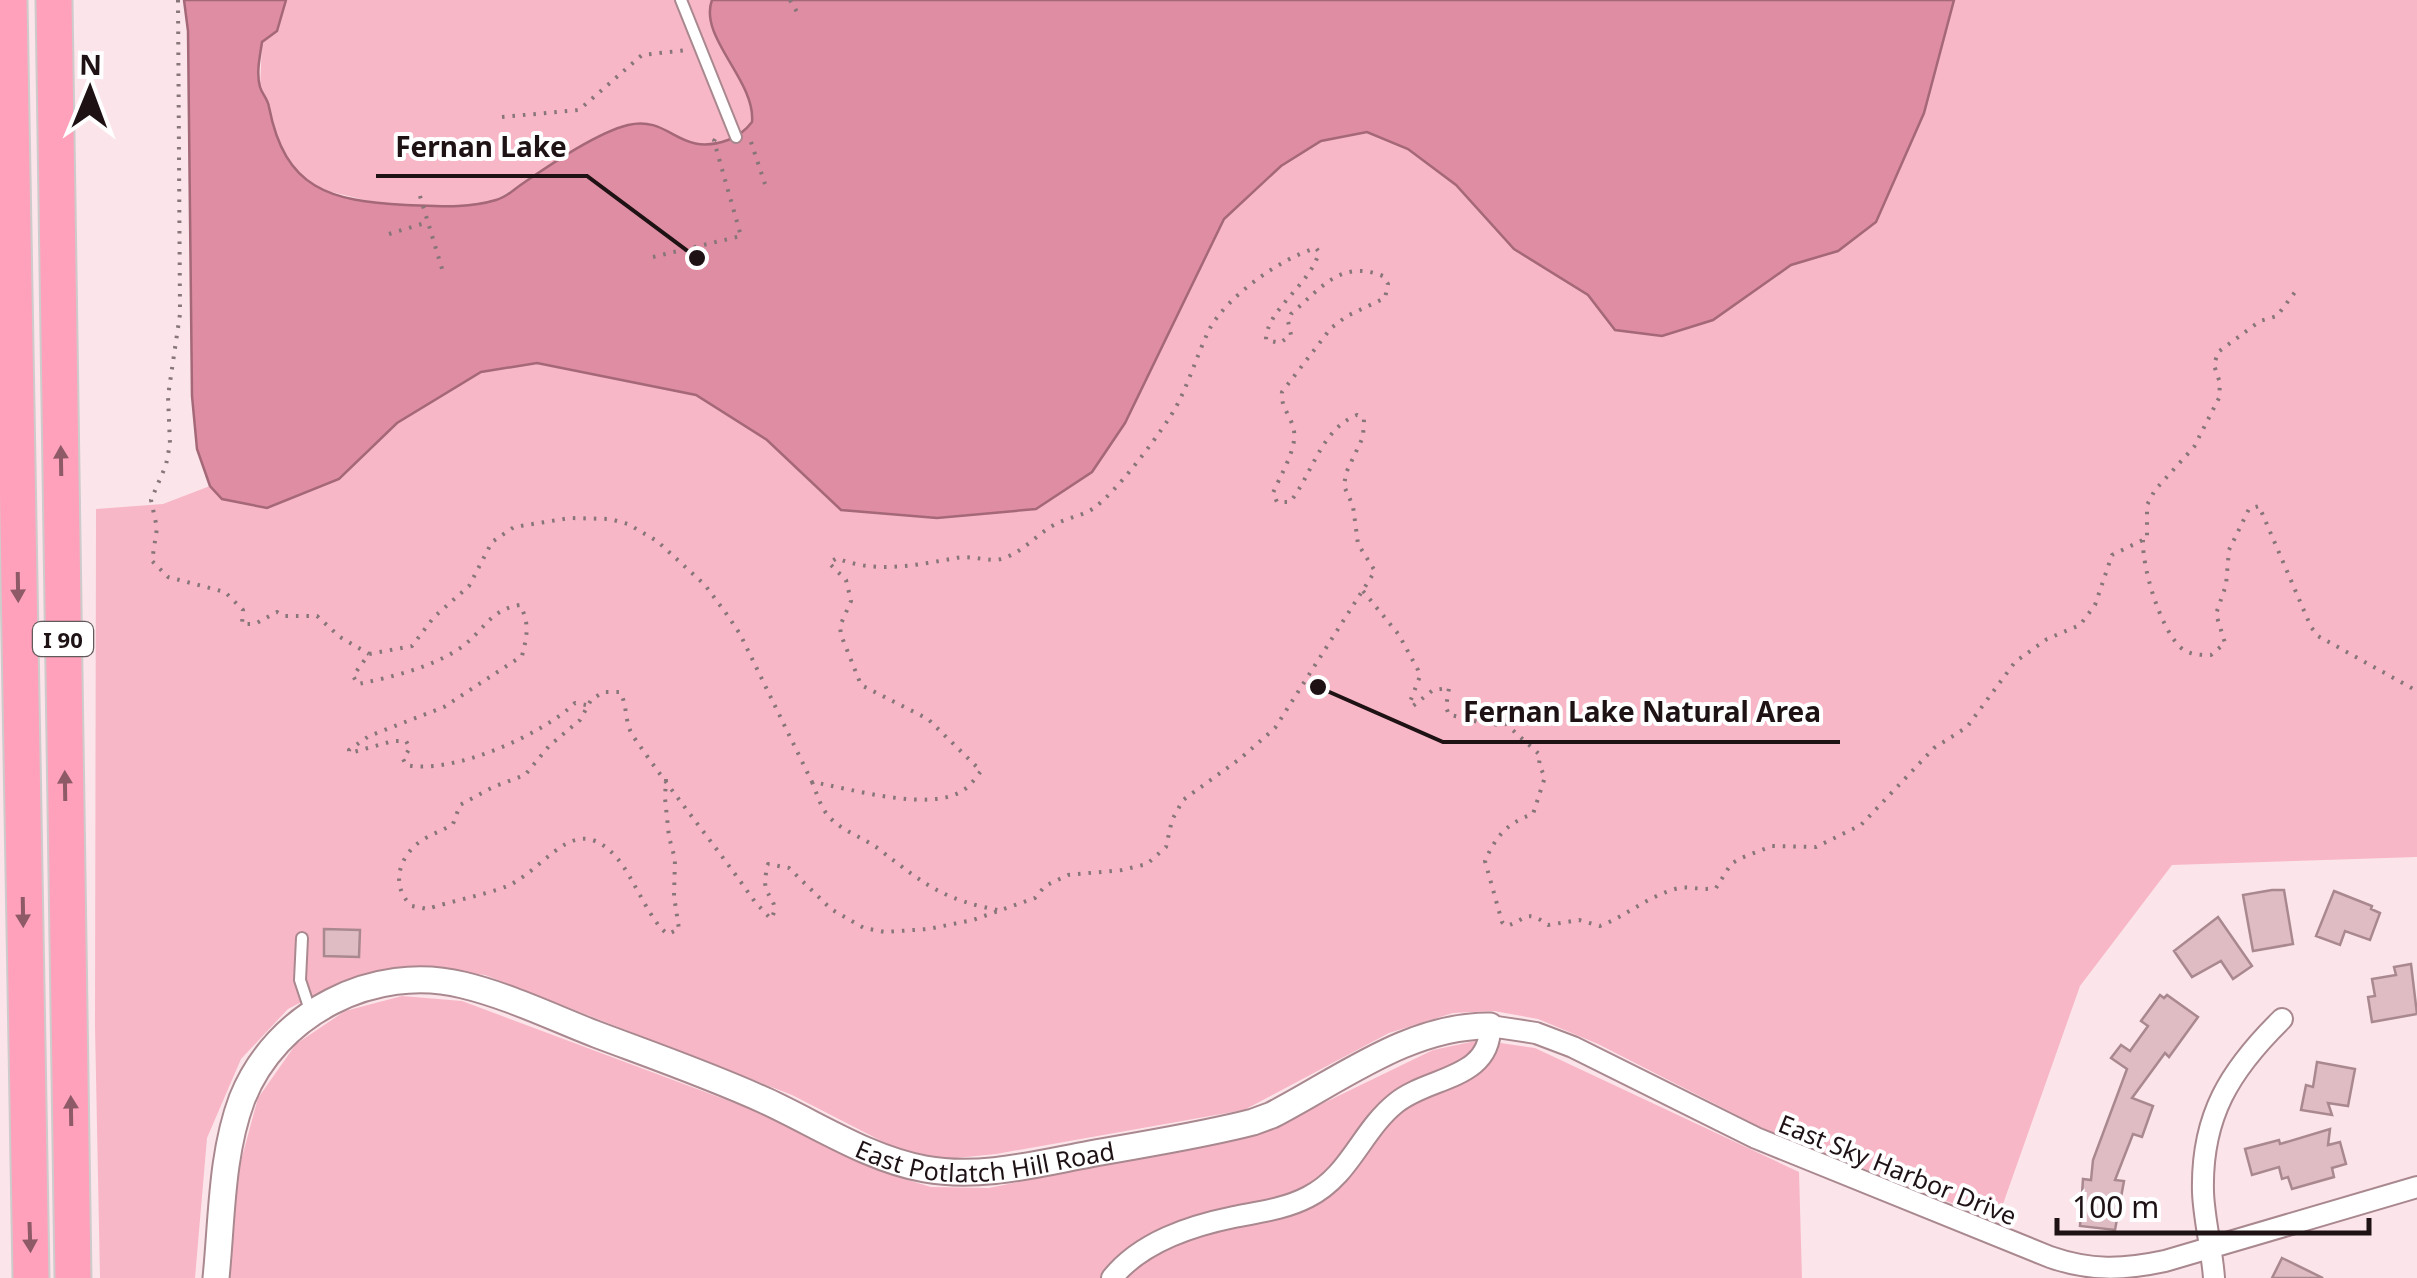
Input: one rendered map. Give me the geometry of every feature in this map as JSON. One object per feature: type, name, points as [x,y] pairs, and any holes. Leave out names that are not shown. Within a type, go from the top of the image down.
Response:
[{"type":"highway","name":"I 90","points":[[8,0],[31,1278]]},
{"type":"highway","name":"I 90","points":[[54,0],[73,1278]]},
{"type":"highway","points":[[58,278],[76,0]]},
{"type":"highway","name":"I 90","points":[[0,112],[11,167]]},
{"type":"street","name":"East Potlatch Hill Road","points":[[216,1278],[228,1152],[244,1096],[270,1051],[311,1013],[334,999],[384,983],[412,979],[462,984],[753,1095],[898,1163],[958,1173],[1012,1168],[1253,1122],[1412,1041],[1460,1028],[1490,1026]]},
{"type":"street","points":[[2214,1278],[2203,1194],[2204,1158],[2212,1122],[2220,1096],[2239,1064],[2282,1019]]},
{"type":"street","name":"East Sky Harbor Drive","points":[[1490,1026],[1536,1033],[1573,1047],[1772,1145],[2073,1265],[2090,1268],[2134,1268],[2417,1187]]},
{"type":"street","points":[[1112,1278],[1125,1262],[1166,1239],[1217,1221],[1296,1203],[1326,1186],[1342,1173],[1398,1101],[1465,1070],[1482,1057],[1489,1044],[1490,1026]]},
{"type":"lane","points":[[682,0],[736,136]]},
{"type":"lane","points":[[302,938],[300,980],[311,1013]]},
{"type":"path","points":[[178,0],[180,314],[168,396],[170,444],[151,500],[157,528],[152,561],[168,577],[224,592],[243,610],[242,624],[255,624],[277,612],[284,616],[316,616],[340,638],[369,654],[412,646],[434,617],[469,586],[492,542],[514,527],[570,518],[610,519],[628,524],[657,541],[705,585],[728,616],[824,810],[837,824],[877,846],[932,889],[964,904],[1004,911]]},
{"type":"path","points":[[790,0],[798,12]]},
{"type":"path","points":[[502,117],[579,110],[642,55],[701,49]]},
{"type":"path","points":[[749,137],[765,184]]},
{"type":"path","points":[[653,257],[741,236],[714,141]]},
{"type":"path","points":[[420,196],[444,272]]},
{"type":"path","points":[[388,234],[428,222]]},
{"type":"path","points":[[666,779],[679,929],[668,934],[658,928],[618,858],[601,841],[582,837],[559,849],[514,884],[420,909],[401,894],[398,872],[414,846],[454,824],[460,805],[525,774],[549,746],[580,720],[586,705],[603,692],[620,692],[631,733],[666,779],[755,902],[771,919],[775,912],[765,885],[768,864],[789,868],[831,909],[864,928],[885,932],[928,929],[1004,911],[1035,898],[1044,886],[1068,875],[1147,864],[1166,847],[1172,820],[1183,800],[1241,758],[1274,728],[1375,571],[1358,544],[1353,506],[1344,486],[1363,437],[1364,418],[1352,416],[1337,430],[1316,454],[1290,502],[1277,502],[1274,493],[1293,441],[1294,428],[1282,402],[1282,392],[1331,328],[1385,298],[1388,284],[1383,276],[1361,268],[1348,269],[1292,314],[1288,321],[1291,335],[1288,341],[1280,343],[1266,340],[1270,322],[1318,258],[1316,248],[1302,252],[1269,273],[1224,309],[1211,327],[1171,417],[1093,508],[1050,527],[1019,551],[997,560],[971,556],[893,569],[833,559],[830,567],[846,580],[851,601],[840,626],[841,635],[862,685],[928,719],[981,772],[964,791],[930,799],[852,792],[812,782]]},
{"type":"path","points":[[1363,591],[1399,635],[1418,670],[1410,702],[1413,706],[1434,690],[1449,688],[1449,715],[1490,727],[1506,724],[1540,755],[1539,765],[1545,777],[1533,814],[1511,822],[1497,837],[1486,861],[1502,922],[1506,926],[1524,916],[1536,916],[1548,925],[1579,920],[1600,926],[1638,904],[1682,887],[1701,892],[1716,888],[1731,864],[1772,846],[1816,847],[1861,825],[1934,748],[1967,727],[2015,662],[2047,639],[2080,625],[2095,606],[2112,555],[2147,538],[2147,505],[2194,447],[2219,398],[2220,384],[2214,365],[2218,352],[2260,321],[2277,316],[2294,292]]},
{"type":"path","points":[[2143,540],[2145,574],[2173,637],[2190,653],[2211,655],[2225,644],[2216,614],[2226,585],[2229,550],[2249,509],[2259,506],[2310,626],[2318,636],[2417,691]]},
{"type":"path","points":[[369,654],[353,676],[358,684],[410,670],[462,646],[504,608],[520,605],[527,618],[522,656],[444,708],[368,736],[350,753],[406,741],[410,748],[403,758],[406,764],[427,766],[486,753],[534,735],[576,703],[586,705]]},
{"type":"shaded area","points":[[184,0],[286,0],[277,31],[262,42],[259,82],[276,135],[299,173],[333,194],[354,200],[451,206],[503,197],[574,150],[628,125],[655,126],[697,144],[728,140],[742,132],[752,122],[751,107],[713,29],[712,0],[1954,0],[1924,113],[1876,222],[1838,251],[1791,265],[1713,320],[1662,336],[1615,330],[1588,295],[1514,249],[1456,185],[1408,149],[1367,132],[1321,141],[1281,166],[1224,219],[1125,423],[1092,472],[1036,509],[937,518],[841,510],[767,440],[696,395],[537,363],[481,372],[397,423],[339,479],[267,508],[222,499],[210,486],[197,449],[192,396],[188,31]]},
{"type":"shaded area","points":[[286,0],[712,0],[713,29],[745,91],[752,122],[745,132],[710,147],[691,145],[667,130],[627,125],[598,138],[494,201],[463,208],[381,204],[315,188],[295,172],[279,147],[268,101],[260,89],[262,41],[277,31]]},
{"type":"shaded area","points":[[1954,0],[2417,0],[2417,857],[2172,865],[2080,986],[1997,1221],[1766,1130],[1598,1044],[1538,1019],[1494,1011],[1453,1013],[1389,1033],[1244,1110],[996,1154],[946,1159],[897,1149],[792,1095],[485,975],[420,966],[342,981],[288,1009],[241,1059],[207,1138],[195,1278],[100,1278],[95,1026],[96,509],[163,504],[210,486],[222,499],[339,479],[397,423],[481,372],[537,363],[696,395],[767,440],[841,510],[1187,291],[1224,219],[1281,166],[1321,141],[1367,132],[1408,149],[1456,185],[1514,249],[1588,296],[1615,330],[1714,320],[1791,265],[1838,251],[1924,113]]},
{"type":"shaded area","points":[[402,996],[462,1001],[748,1108],[885,1173],[931,1187],[989,1188],[1264,1132],[1433,1050],[1480,1040],[1535,1048],[1799,1172],[1802,1278],[229,1278],[239,1168],[258,1098],[296,1044],[345,1011]]},
{"type":"building","points":[[2284,890],[2293,944],[2253,951],[2243,895]]},
{"type":"building","points":[[2334,891],[2380,913],[2370,940],[2345,931],[2340,945],[2316,936]]},
{"type":"building","points":[[2218,917],[2252,966],[2233,979],[2221,961],[2192,977],[2174,951]]},
{"type":"building","points":[[324,929],[360,930],[359,957],[324,956]]},
{"type":"building","points":[[2411,964],[2417,1014],[2372,1022],[2368,997],[2375,996],[2372,979],[2396,975],[2394,967]]},
{"type":"building","points":[[2160,995],[2167,995],[2198,1017],[2132,1098],[2153,1106],[2142,1137],[2133,1134],[2115,1180],[2124,1181],[2115,1230],[2080,1226],[2083,1179],[2091,1180],[2093,1160],[2127,1069],[2111,1058],[2121,1045],[2130,1051],[2148,1026],[2141,1021]]},
{"type":"building","points":[[2317,1062],[2355,1069],[2348,1106],[2328,1103],[2332,1115],[2301,1110],[2306,1085],[2313,1087]]},
{"type":"building","points":[[2330,1129],[2328,1145],[2340,1142],[2346,1164],[2332,1168],[2334,1177],[2292,1189],[2288,1177],[2282,1179],[2279,1167],[2252,1175],[2245,1149],[2279,1140],[2280,1144]]},
{"type":"building","points":[[2282,1258],[2323,1278],[2272,1278]]},
{"type":"place","name":"Fernan Lake","points":[[697,258]]},
{"type":"place","name":"Fernan Lake Natural Area","points":[[1318,687]]}]
